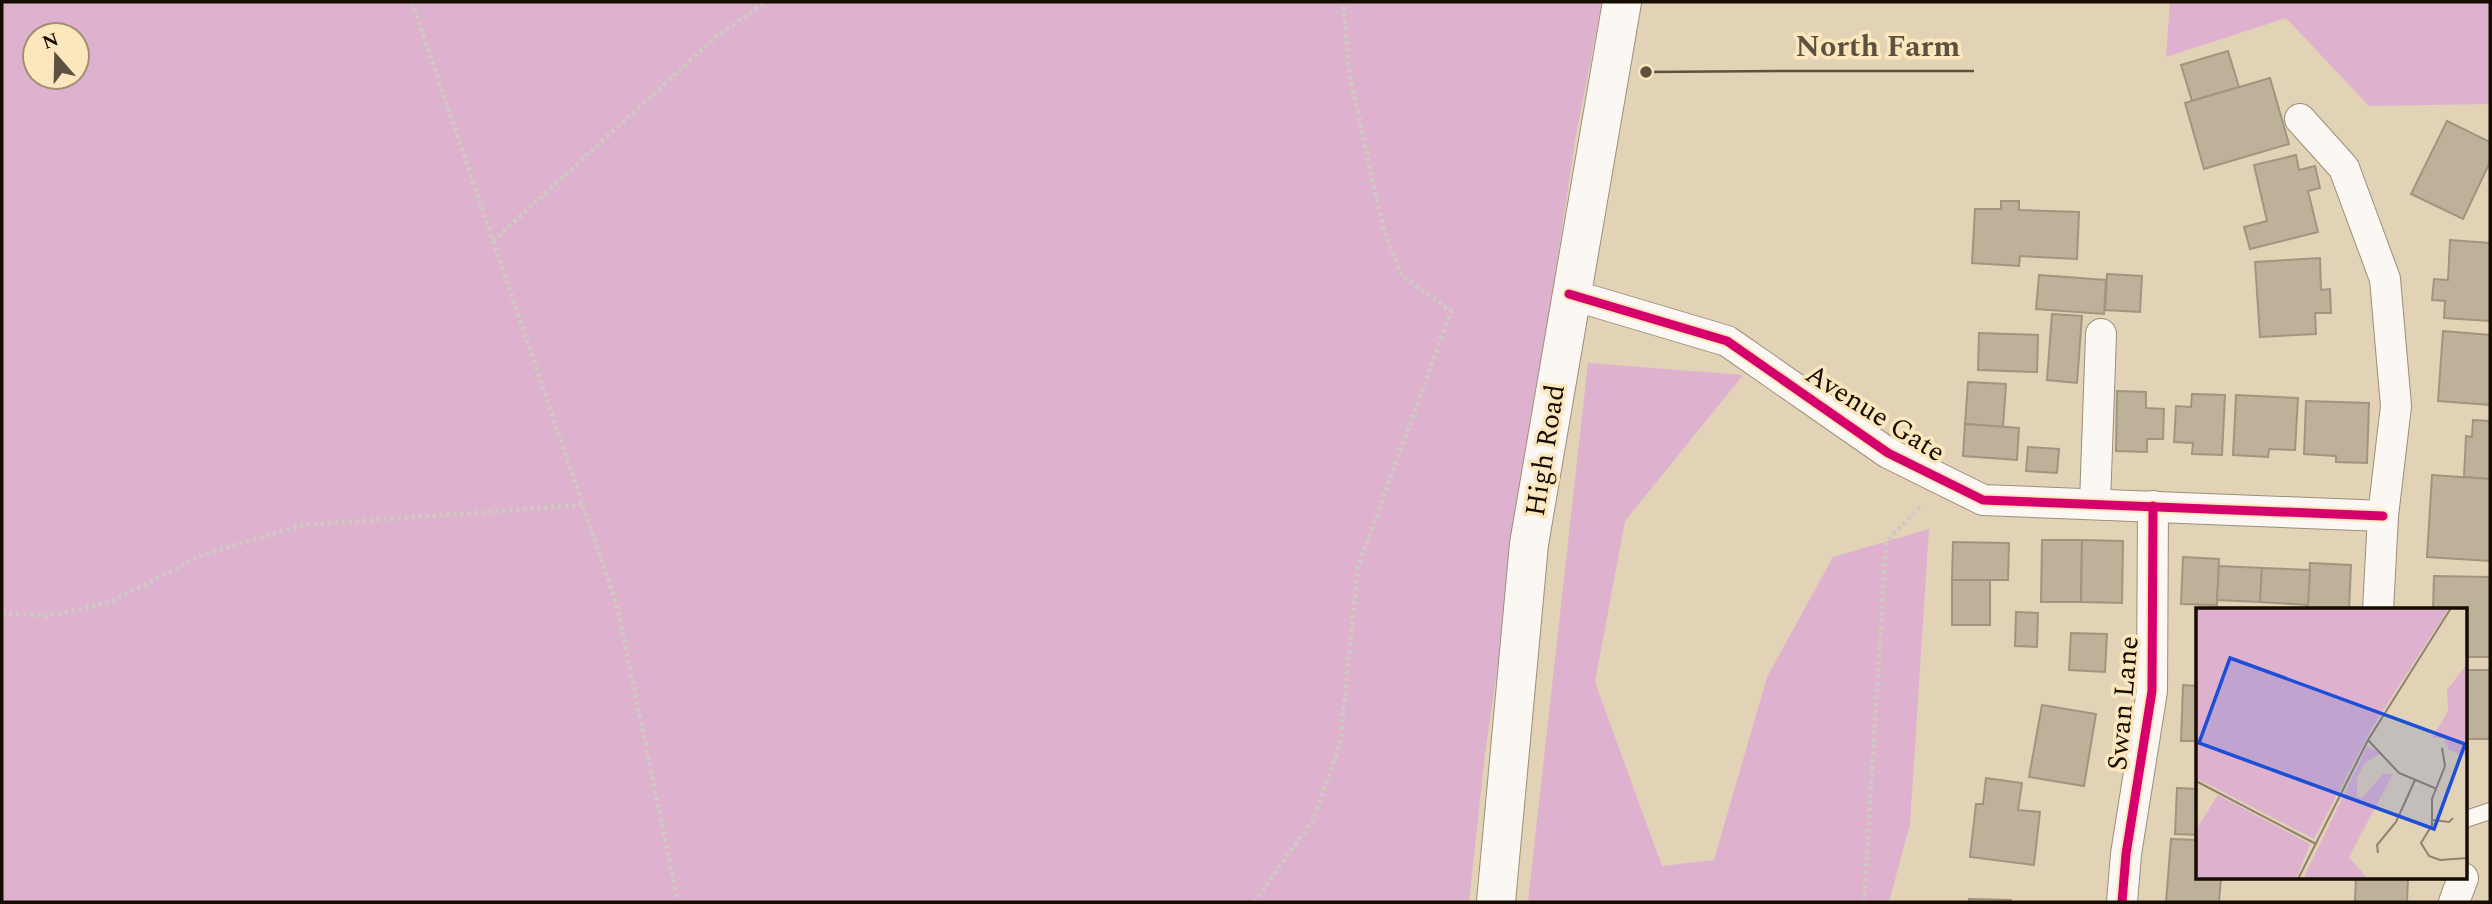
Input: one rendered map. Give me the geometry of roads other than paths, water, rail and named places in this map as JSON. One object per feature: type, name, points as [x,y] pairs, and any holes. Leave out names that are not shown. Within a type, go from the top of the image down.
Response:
[{"type":"main road","name":"High Road","points":[[1496,902],[1529,544],[1569,294],[1622,2]]},
{"type":"street","points":[[2300,119],[2344,168],[2385,279],[2396,406],[2383,516],[2378,608]]},
{"type":"street","name":"Avenue Gate","points":[[1569,294],[1727,341],[1888,453],[1983,500],[2383,516]]},
{"type":"street","points":[[2095,503],[2102,334]]},
{"type":"street","name":"Swan Lane","points":[[2122,902],[2126,854],[2152,691],[2153,506]]},
{"type":"street","points":[[2454,902],[2462,880]]},
{"type":"lane","points":[[2468,818],[2490,811]]},
{"type":"place","name":"North Farm","points":[[1646,72]]}]
